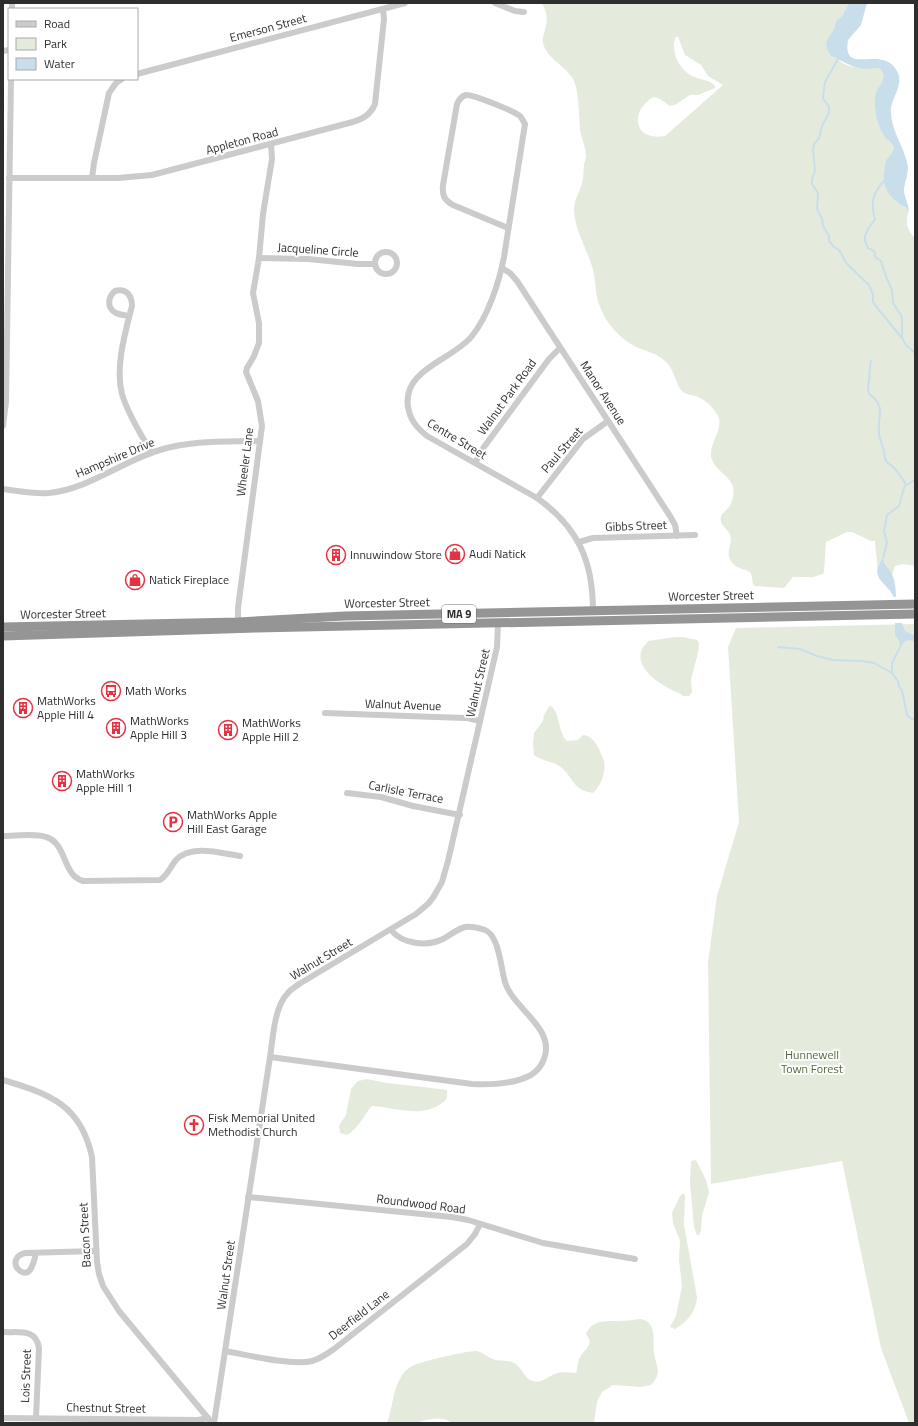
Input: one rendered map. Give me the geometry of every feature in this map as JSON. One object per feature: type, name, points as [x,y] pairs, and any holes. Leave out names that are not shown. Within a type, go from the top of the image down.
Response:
[{"type":"highway","name":"Worcester Street","points":[[3,627],[238,622],[314,617],[915,604]]},
{"type":"highway","name":"Worcester Street","points":[[6,637],[248,629],[915,614]]},
{"type":"street","name":"Emerson Street","points":[[138,74],[404,3]]},
{"type":"street","points":[[495,3],[515,11],[524,12]]},
{"type":"street","name":"Appleton Road","points":[[10,178],[131,178],[152,176],[357,121],[368,115],[372,110],[376,97],[384,19],[383,9]]},
{"type":"street","points":[[3,426],[6,402],[5,263],[10,178],[11,80]]},
{"type":"street","points":[[92,178],[109,94],[116,83],[120,80]]},
{"type":"street","name":"Centre Street","points":[[508,228],[452,205],[447,202],[442,192],[457,104],[462,96],[466,95],[476,97],[515,113],[523,119],[524,124],[502,268],[484,316],[473,335],[461,347],[421,373],[412,383],[408,397],[409,413],[412,420],[421,431],[428,436],[537,498],[561,518],[579,542],[590,572],[594,611]]},
{"type":"street","name":"Wheeler Lane","points":[[238,622],[238,608],[262,426],[260,408],[246,372],[256,353],[259,343],[259,323],[254,293],[263,214],[272,159],[271,144]]},
{"type":"street","name":"Jacqueline Circle","points":[[259,258],[308,259],[355,264],[375,264]]},
{"type":"street","name":"Manor Avenue","points":[[502,268],[513,276],[608,421],[670,516],[675,525],[677,536]]},
{"type":"street","points":[[129,316],[116,313],[109,305],[109,299],[115,291],[123,290],[131,296],[132,306],[120,363],[120,387],[128,410],[151,452]]},
{"type":"street","name":"Walnut Park Road","points":[[475,463],[484,447],[549,359],[560,348]]},
{"type":"street","name":"Paul Street","points":[[537,498],[583,439],[608,421]]},
{"type":"street","name":"Hampshire Drive","points":[[3,489],[38,493],[57,492],[87,482],[151,452],[192,444],[260,441]]},
{"type":"street","name":"Gibbs Street","points":[[579,542],[592,538],[695,535]]},
{"type":"street","name":"Walnut Street","points":[[211,1421],[225,1351],[270,1057],[280,1004],[286,994],[305,981],[391,930],[430,903],[442,882],[460,815],[497,647],[498,623]]},
{"type":"street","name":"Walnut Avenue","points":[[325,713],[435,716],[467,718],[480,721]]},
{"type":"street","name":"Carlisle Terrace","points":[[347,793],[381,797],[413,806],[460,815]]},
{"type":"street","points":[[3,836],[41,836],[50,838],[60,850],[74,876],[83,881],[160,880],[166,875],[177,860],[186,853],[191,852],[198,851],[240,856]]},
{"type":"street","points":[[270,1057],[472,1084],[492,1084],[516,1080],[536,1072],[546,1055],[547,1049],[545,1037],[538,1026],[515,1001],[508,990],[496,942],[491,934],[484,930],[468,927],[459,929],[437,942],[423,943],[402,939],[391,930]]},
{"type":"street","name":"Bacon Street","points":[[3,1080],[41,1093],[56,1100],[69,1110],[84,1132],[90,1149],[93,1167],[96,1251],[99,1274],[103,1286],[125,1319],[211,1421]]},
{"type":"street","name":"Roundwood Road","points":[[248,1196],[447,1216],[480,1224],[518,1237],[543,1243],[635,1259]]},
{"type":"street","name":"Deerfield Lane","points":[[225,1351],[298,1363],[314,1361],[321,1358],[466,1244],[475,1234],[480,1224]]},
{"type":"street","points":[[36,1253],[96,1251]]},
{"type":"street","name":"Lois Street","points":[[3,1332],[25,1332],[34,1335],[38,1342],[36,1418]]},
{"type":"street","name":"Chestnut Street","points":[[3,1418],[211,1421]]},
{"type":"green space","points":[[542,3],[849,3],[842,16],[836,21],[831,34],[832,56],[842,63],[854,67],[866,66],[879,68],[883,71],[884,74],[882,83],[875,98],[875,108],[881,130],[894,149],[885,164],[885,168],[890,185],[896,197],[904,207],[909,210],[907,225],[915,238],[915,566],[903,564],[895,566],[892,575],[886,567],[883,557],[877,570],[875,541],[871,541],[852,532],[847,532],[826,542],[823,574],[813,577],[793,577],[784,588],[755,586],[753,584],[751,573],[737,567],[730,560],[729,552],[731,538],[729,532],[722,523],[721,517],[731,503],[733,487],[728,478],[714,464],[711,454],[720,422],[718,415],[704,400],[682,391],[671,369],[663,359],[624,340],[606,319],[598,302],[593,270],[576,225],[574,209],[574,205],[583,181],[586,156],[580,129],[577,92],[571,76],[551,57],[543,43],[547,20]],"holes":[[[676,37],[678,37],[685,55],[701,65],[708,76],[723,85],[665,136],[654,137],[646,134],[638,123],[638,116],[646,102],[654,97],[670,106],[675,105],[690,95],[698,95],[715,88],[715,86],[710,82],[693,77],[682,68],[676,58],[674,47],[674,42]]]},
{"type":"green space","name":"Hunnewell Town Forest","points":[[915,624],[915,1423],[909,1423],[881,1348],[842,1161],[711,1184],[708,962],[717,896],[739,822],[728,647],[736,628]]},
{"type":"green space","points":[[675,637],[697,640],[699,643],[691,679],[692,692],[689,696],[683,696],[653,678],[641,662],[640,656],[642,649],[648,641]]},
{"type":"green space","points":[[550,705],[556,713],[562,732],[567,741],[578,740],[583,735],[593,740],[599,749],[604,761],[604,774],[601,783],[593,793],[586,792],[574,784],[566,772],[559,766],[534,755],[534,733],[543,721],[544,715]]},
{"type":"green space","points":[[367,1079],[387,1083],[447,1090],[447,1098],[439,1105],[423,1111],[406,1111],[372,1106],[351,1132],[347,1135],[340,1133],[339,1126],[346,1115],[351,1089],[358,1081]]},
{"type":"green space","points":[[696,1160],[706,1180],[709,1192],[702,1216],[701,1231],[699,1235],[697,1235],[694,1227],[690,1183],[691,1161]]},
{"type":"green space","points":[[684,1193],[684,1225],[697,1297],[693,1312],[684,1323],[675,1329],[670,1327],[676,1316],[682,1286],[679,1260],[680,1241],[673,1223],[672,1213],[680,1196]]},
{"type":"green space","points":[[640,1319],[649,1323],[652,1327],[654,1337],[654,1353],[658,1369],[657,1376],[651,1385],[641,1387],[613,1385],[602,1392],[597,1402],[594,1423],[452,1423],[439,1418],[413,1424],[387,1423],[398,1382],[404,1372],[412,1366],[464,1352],[477,1351],[493,1359],[514,1363],[527,1378],[536,1382],[558,1373],[576,1373],[579,1359],[590,1341],[586,1334],[595,1324],[604,1321]]},
{"type":"water","points":[[849,3],[867,3],[861,25],[848,40],[848,51],[851,57],[857,59],[882,60],[890,63],[897,71],[899,76],[898,87],[891,107],[891,112],[893,125],[908,165],[904,189],[909,210],[890,195],[885,186],[885,163],[894,148],[881,130],[876,112],[876,94],[883,79],[882,72],[879,68],[863,69],[852,66],[831,56],[826,45],[827,40],[834,29],[836,21],[842,16]]},
{"type":"water","points":[[883,557],[893,577],[896,597],[894,597],[878,575],[877,570]]},
{"type":"water","points":[[895,623],[902,623],[905,631],[915,636],[915,642],[910,640],[905,641],[899,649],[900,642],[895,635]]},
{"type":"waterway","points":[[838,59],[825,82],[823,98],[829,107],[829,113],[813,149],[815,171],[812,184],[818,193],[817,209],[822,219],[823,226],[829,236],[829,241],[839,250],[847,264],[869,285],[873,295],[873,302],[901,337]]},
{"type":"waterway","points":[[885,180],[875,193],[873,203],[875,219],[868,229],[865,236],[865,241],[868,248],[874,251],[876,258],[881,261],[892,290],[893,303],[902,317],[902,338],[906,345],[915,353]]},
{"type":"waterway","points":[[871,361],[868,390],[869,394],[875,398],[880,407],[879,434],[885,457],[887,462],[899,473],[906,485]]},
{"type":"waterway","points":[[883,558],[887,543],[884,531],[887,515],[899,506],[906,485],[915,480]]},
{"type":"waterway","points":[[778,647],[800,649],[817,656],[833,660],[874,663],[892,673]]},
{"type":"waterway","points":[[900,647],[892,663],[892,673],[898,681],[902,691],[907,714],[910,718],[915,720]]},
{"type":"place","name":"Audi Natick","points":[[455,554]]},
{"type":"place","name":"Innuwindow Store","points":[[336,555]]},
{"type":"place","name":"Natick Fireplace","points":[[135,580]]},
{"type":"place","name":"Math Works","points":[[111,691]]},
{"type":"place","name":"MathWorks Apple Hill 4","points":[[23,708]]},
{"type":"place","name":"MathWorks Apple Hill 3","points":[[116,728]]},
{"type":"place","name":"MathWorks Apple Hill 2","points":[[228,730]]},
{"type":"place","name":"MathWorks Apple Hill 1","points":[[62,781]]},
{"type":"place","name":"MathWorks Apple Hill East Garage","points":[[173,822]]},
{"type":"place","name":"Fisk Memorial United Methodist Church","points":[[194,1125]]}]
